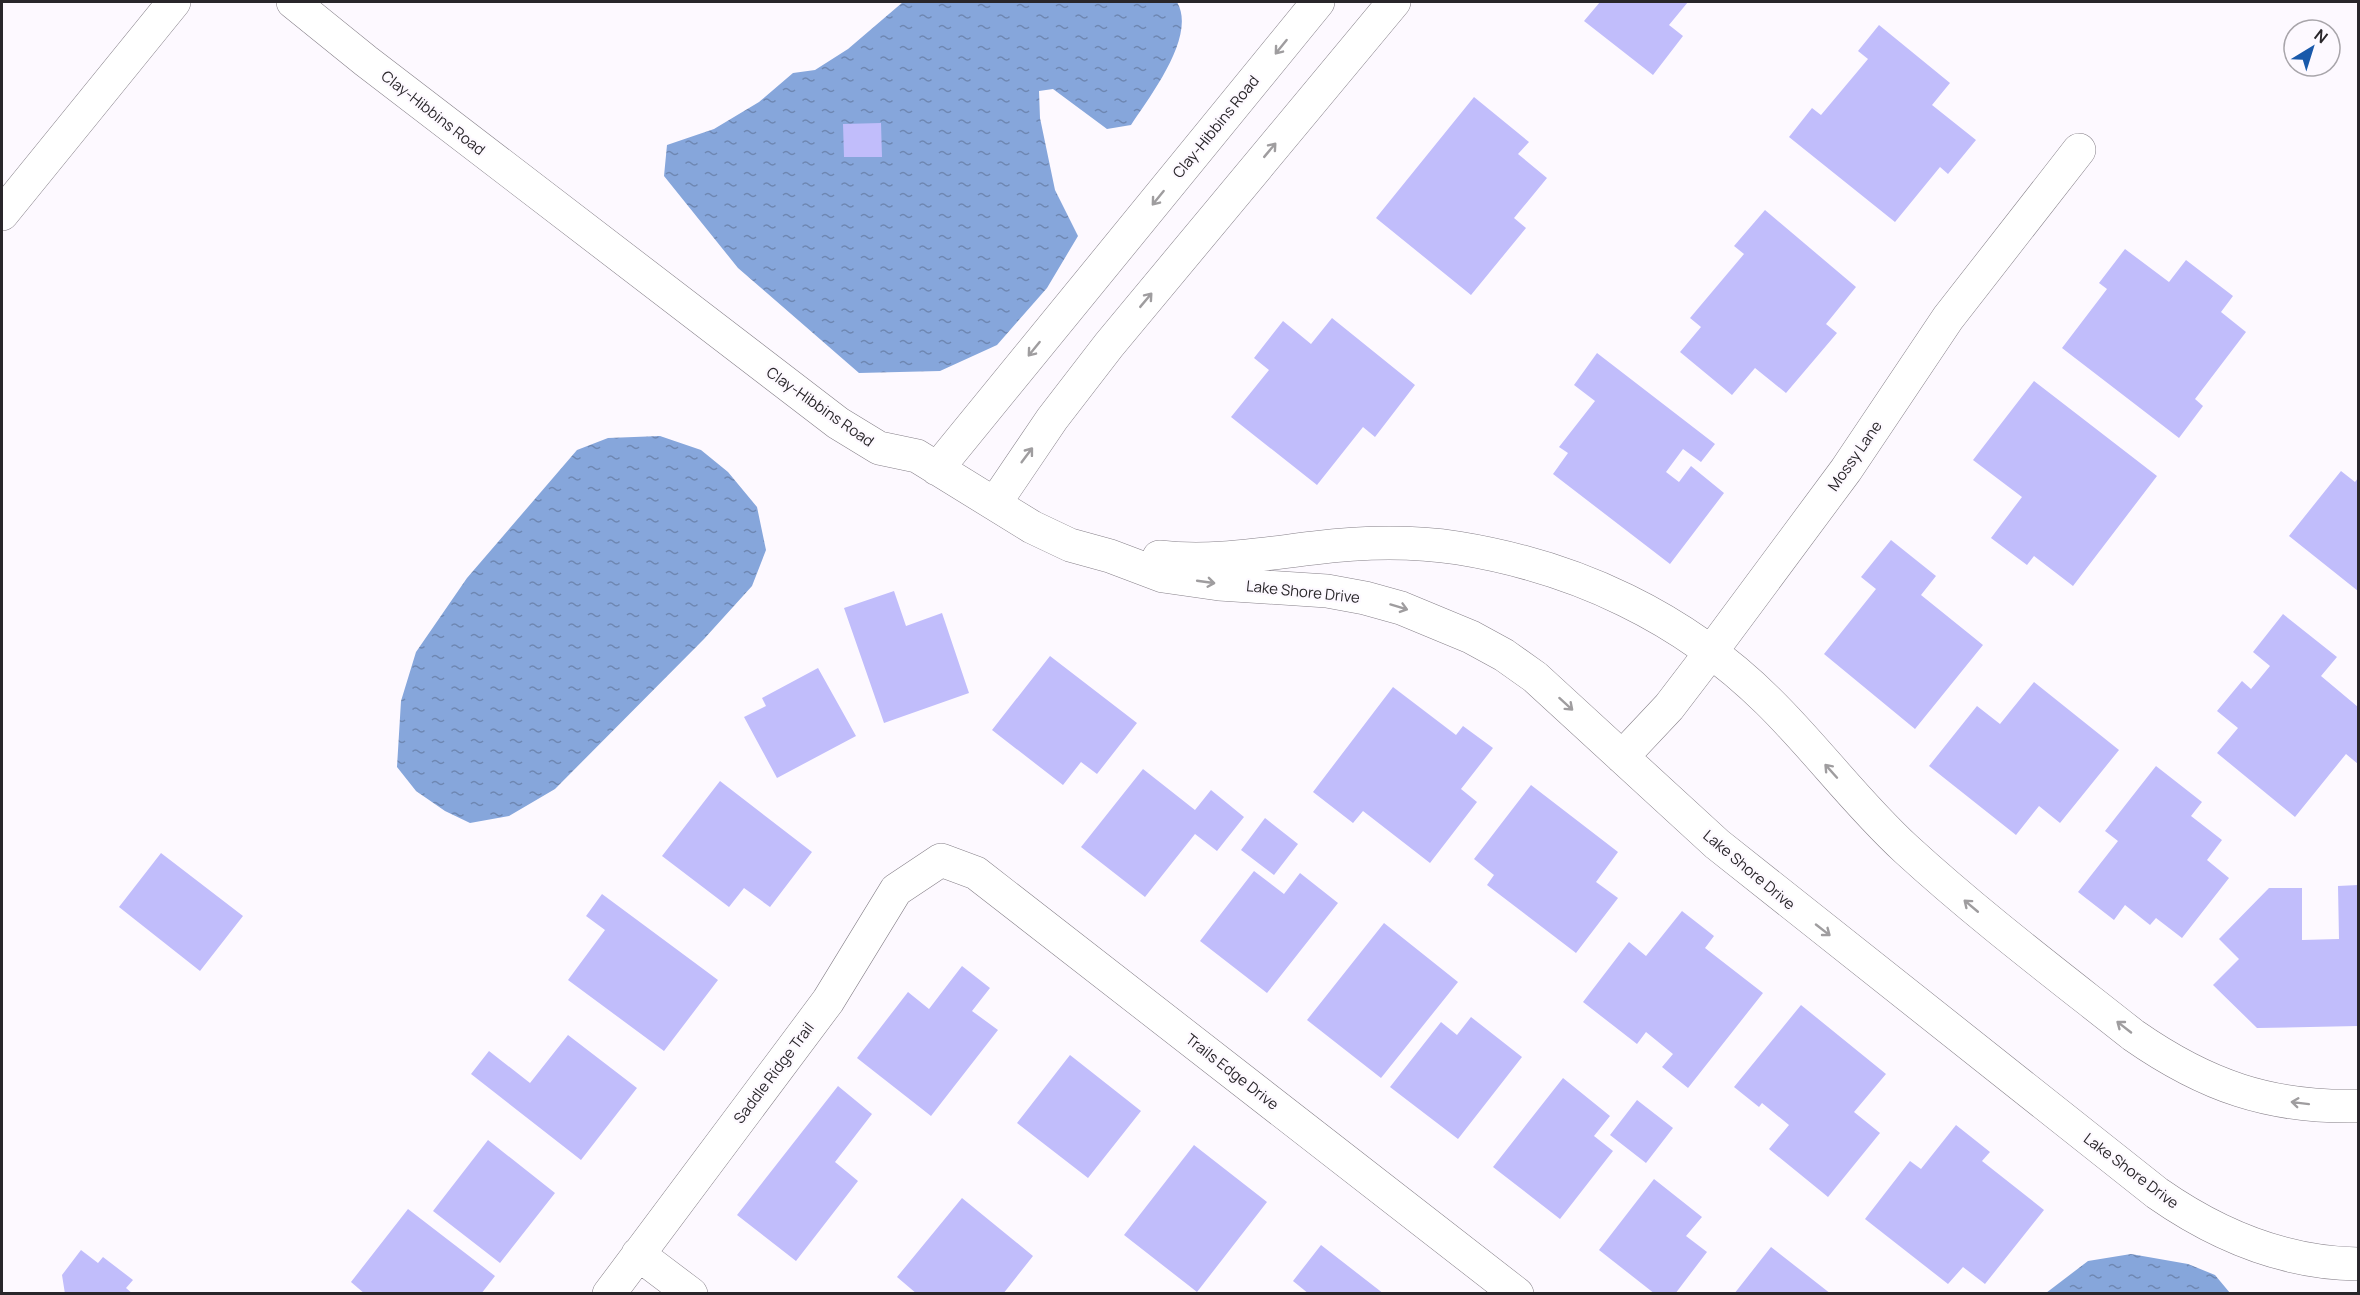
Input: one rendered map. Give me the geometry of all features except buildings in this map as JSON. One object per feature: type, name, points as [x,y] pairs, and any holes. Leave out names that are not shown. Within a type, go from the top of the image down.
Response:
[{"type":"street","points":[[2,214],[174,2]]},
{"type":"street","name":"Clay-Hibbins Road","points":[[293,2],[375,68],[838,423],[879,448],[916,456],[937,469],[1318,2]]},
{"type":"street","points":[[995,503],[1052,419],[1108,345],[1394,2]]},
{"type":"street","name":"Mossy Lane","points":[[1622,757],[1669,707],[1711,652],[1846,470],[1948,318],[2079,150]]},
{"type":"street","name":"Lake Shore Drive","points":[[937,469],[1042,532],[1070,545],[1110,556],[1163,576],[1219,584],[1337,593],[1392,605],[1437,621],[1488,646],[1535,677],[1716,844],[2157,1193],[2187,1214],[2251,1244],[2285,1255],[2358,1264]]},
{"type":"street","name":"Lake Shore Drive","points":[[1110,556],[1145,555],[1179,559],[1212,559],[1362,543],[1408,544],[1455,548],[1500,556],[1546,567],[1590,583],[1672,625],[1711,652],[1770,703],[1862,805],[1948,887],[2153,1048],[2194,1073],[2226,1087],[2261,1097],[2296,1103],[2358,1106]]},
{"type":"street","name":"Saddle Ridge Trail","points":[[609,1293],[828,1001],[896,890],[941,860]]},
{"type":"street","name":"Trails Edge Drive","points":[[941,860],[976,873],[1517,1293]]},
{"type":"street","points":[[638,1254],[691,1293]]},
{"type":"water","points":[[903,2],[1177,2],[1182,16],[1181,31],[1169,65],[1131,125],[1107,129],[1053,89],[1039,91],[1040,118],[1055,190],[1078,236],[1047,288],[997,345],[940,371],[859,373],[738,268],[664,176],[667,145],[714,129],[759,102],[793,73],[815,70],[848,49]]},
{"type":"water","points":[[660,436],[701,450],[728,472],[757,507],[766,550],[752,586],[704,639],[555,789],[509,816],[470,823],[445,811],[416,791],[397,767],[401,701],[416,652],[467,578],[577,450],[608,438]]},
{"type":"water","points":[[2131,1254],[2188,1264],[2215,1275],[2230,1293],[2046,1293],[2088,1261]]}]
